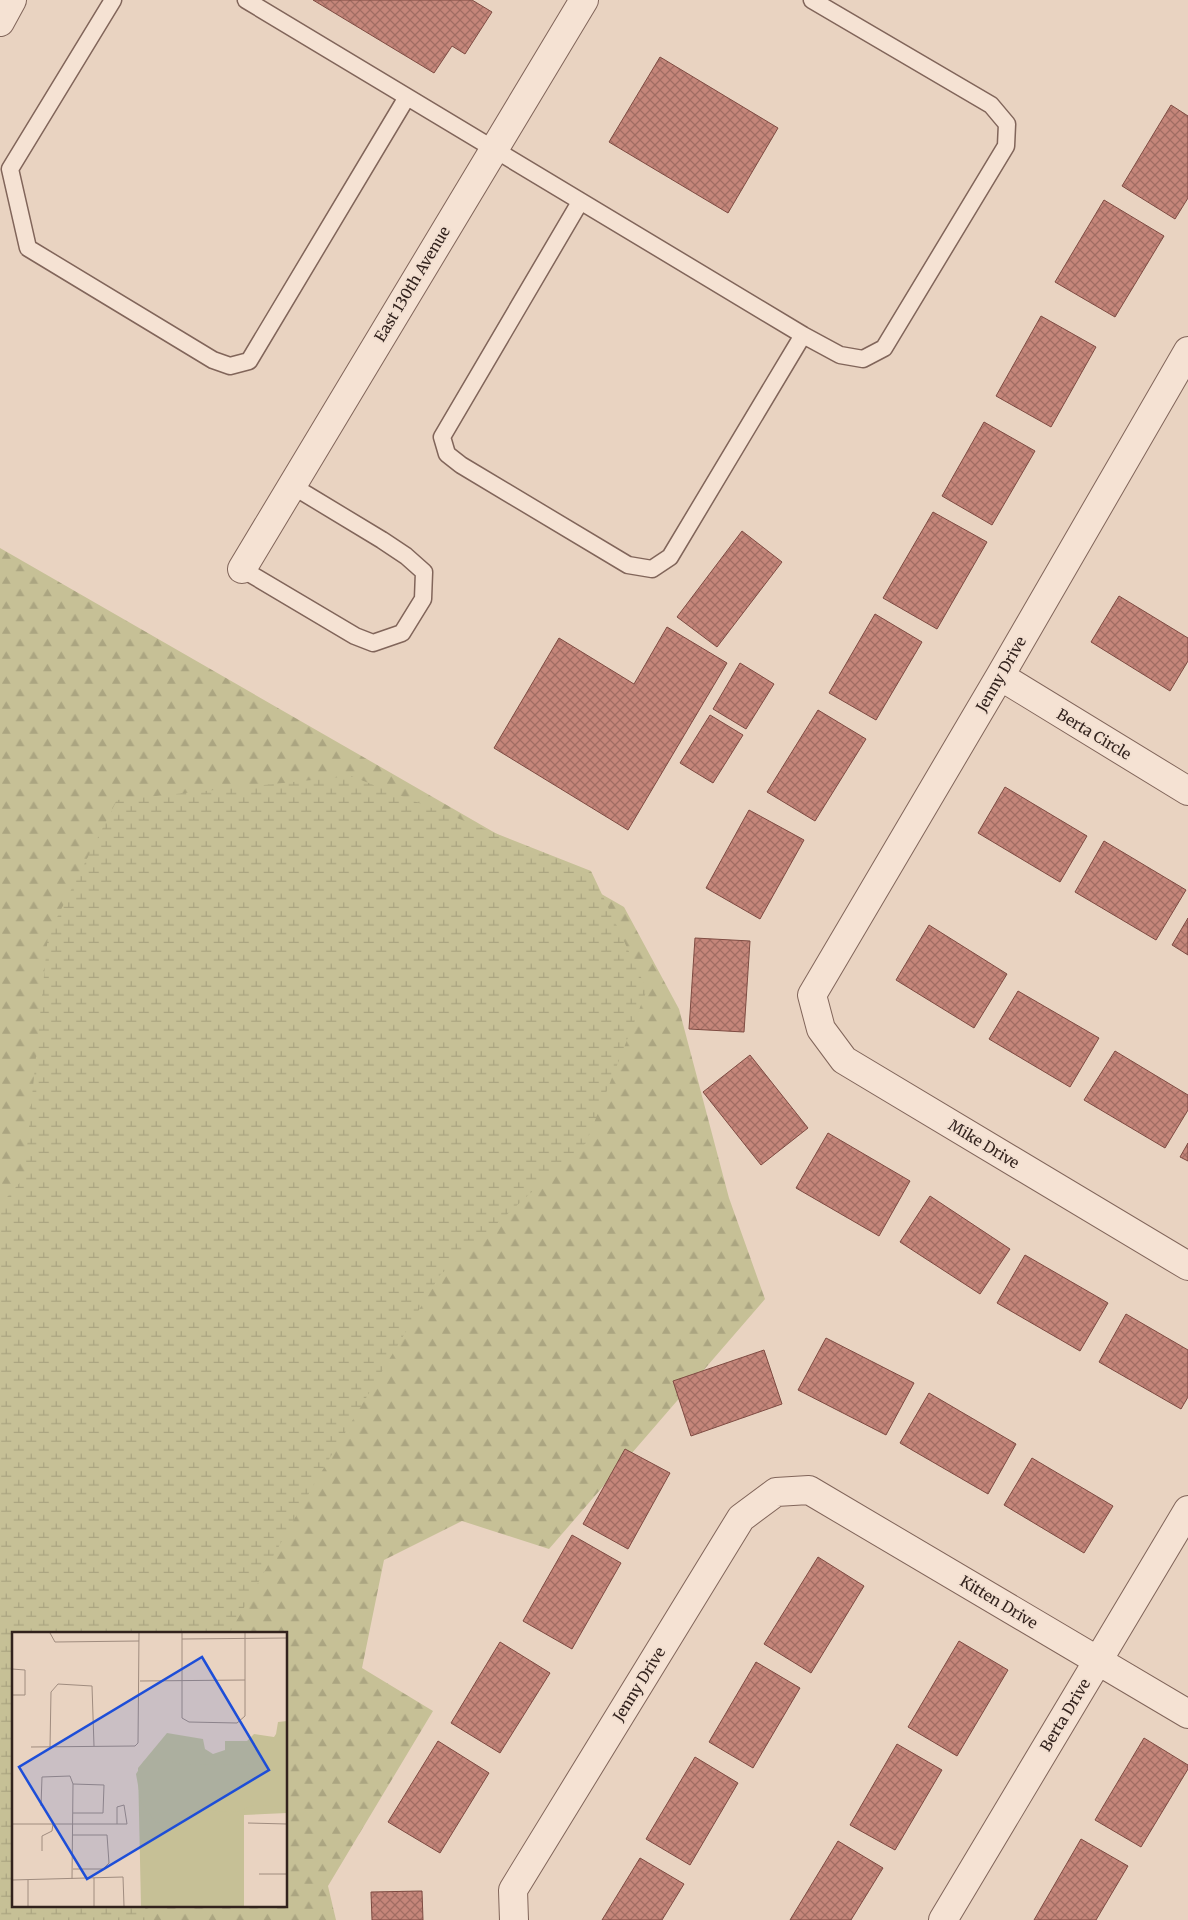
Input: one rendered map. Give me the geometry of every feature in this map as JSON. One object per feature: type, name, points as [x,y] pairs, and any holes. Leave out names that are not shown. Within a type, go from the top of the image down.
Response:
[{"type":"street","points":[[0,22],[12,0]]},
{"type":"street","name":"East 130th Avenue","points":[[242,569],[584,0]]},
{"type":"street","name":"Jenny Drive","points":[[812,995],[1000,676],[1188,351]]},
{"type":"street","name":"Berta Circle","points":[[1000,676],[1188,791]]},
{"type":"street","name":"Mike Drive","points":[[812,995],[821,1029],[844,1060],[1188,1266]]},
{"type":"street","name":"Jenny Drive","points":[[514,1920],[513,1890],[741,1518],[776,1492],[809,1490]]},
{"type":"street","name":"Kitten Drive","points":[[809,1490],[1188,1714]]},
{"type":"street","name":"Berta Drive","points":[[942,1920],[1188,1510]]},
{"type":"lane","points":[[113,0],[10,169],[28,248],[213,360],[230,366],[248,361],[407,97]]},
{"type":"lane","points":[[246,0],[493,150],[803,334],[840,355],[863,358],[884,348],[1006,146],[1006,124],[992,105],[812,0]]},
{"type":"lane","points":[[580,202],[442,437],[447,454],[461,465],[628,565],[652,569],[670,557],[803,334]]},
{"type":"lane","points":[[242,569],[355,636],[373,643],[402,633],[424,599],[424,572],[406,556],[291,486]]},
{"type":"green space","points":[[0,548],[624,907],[679,1009],[729,1198],[765,1299],[549,1549],[462,1521],[384,1560],[362,1668],[433,1711],[328,1886],[336,1920],[0,1920]]},
{"type":"green space","points":[[351,776],[591,871],[647,990],[586,1143],[440,1275],[316,1481],[230,1632],[12,1632],[12,1908],[145,1908],[150,1920],[0,1920],[0,1205],[24,1178],[48,935],[117,800]]},
{"type":"building","points":[[313,0],[472,0],[492,12],[465,54],[452,46],[434,73]]},
{"type":"building","points":[[660,57],[778,128],[728,213],[609,142]]},
{"type":"building","points":[[1171,105],[1188,116],[1188,198],[1175,219],[1122,186]]},
{"type":"building","points":[[1104,200],[1164,236],[1115,317],[1055,282]]},
{"type":"building","points":[[1041,316],[1096,347],[1051,427],[996,396]]},
{"type":"building","points":[[984,422],[1035,451],[992,525],[942,496]]},
{"type":"building","points":[[933,512],[987,542],[937,629],[883,598]]},
{"type":"building","points":[[742,531],[782,562],[717,647],[677,617]]},
{"type":"building","points":[[1119,596],[1188,638],[1188,661],[1170,691],[1091,642]]},
{"type":"building","points":[[875,614],[922,642],[876,720],[829,693]]},
{"type":"building","points":[[667,627],[727,663],[628,830],[494,748],[559,638],[634,684]]},
{"type":"building","points":[[740,663],[774,684],[746,729],[713,709]]},
{"type":"building","points":[[818,710],[866,739],[815,821],[767,792]]},
{"type":"building","points":[[710,715],[743,735],[713,783],[680,763]]},
{"type":"building","points":[[1005,787],[1087,836],[1060,882],[978,833]]},
{"type":"building","points":[[749,810],[804,840],[760,919],[706,888]]},
{"type":"building","points":[[1104,841],[1186,890],[1156,940],[1075,892]]},
{"type":"building","points":[[1188,918],[1188,955],[1172,945]]},
{"type":"building","points":[[929,925],[1007,974],[974,1028],[896,980]]},
{"type":"building","points":[[695,938],[750,941],[744,1032],[689,1029]]},
{"type":"building","points":[[1018,991],[1099,1038],[1070,1087],[989,1039]]},
{"type":"building","points":[[1115,1051],[1188,1095],[1188,1110],[1165,1148],[1084,1100]]},
{"type":"building","points":[[750,1055],[808,1128],[761,1165],[703,1092]]},
{"type":"building","points":[[828,1133],[910,1181],[879,1236],[796,1188]]},
{"type":"building","points":[[1188,1143],[1188,1161],[1180,1157]]},
{"type":"building","points":[[930,1196],[1010,1249],[980,1294],[900,1242]]},
{"type":"building","points":[[1025,1255],[1108,1303],[1080,1351],[997,1303]]},
{"type":"building","points":[[1126,1314],[1188,1350],[1188,1397],[1181,1409],[1099,1362]]},
{"type":"building","points":[[826,1338],[914,1383],[886,1435],[798,1390]]},
{"type":"building","points":[[764,1350],[782,1404],[691,1436],[673,1381]]},
{"type":"building","points":[[929,1393],[1016,1444],[988,1494],[900,1443]]},
{"type":"building","points":[[625,1449],[670,1473],[628,1549],[583,1524]]},
{"type":"building","points":[[1032,1458],[1113,1506],[1084,1553],[1004,1505]]},
{"type":"building","points":[[572,1535],[621,1563],[572,1649],[523,1621]]},
{"type":"building","points":[[818,1557],[864,1586],[811,1673],[764,1644]]},
{"type":"building","points":[[959,1641],[1008,1670],[957,1756],[908,1727]]},
{"type":"building","points":[[500,1642],[550,1673],[500,1753],[451,1723]]},
{"type":"building","points":[[756,1662],[800,1688],[753,1768],[709,1742]]},
{"type":"building","points":[[1144,1738],[1188,1765],[1188,1769],[1141,1847],[1095,1820]]},
{"type":"building","points":[[438,1741],[489,1773],[440,1853],[388,1822]]},
{"type":"building","points":[[897,1744],[942,1770],[895,1850],[850,1825]]},
{"type":"building","points":[[695,1757],[738,1783],[690,1865],[646,1839]]},
{"type":"building","points":[[1081,1839],[1128,1866],[1096,1920],[1034,1920]]},
{"type":"building","points":[[838,1841],[883,1868],[851,1920],[790,1920]]},
{"type":"building","points":[[640,1858],[684,1884],[662,1920],[602,1920]]},
{"type":"building","points":[[422,1891],[423,1920],[372,1920],[371,1892]]}]
